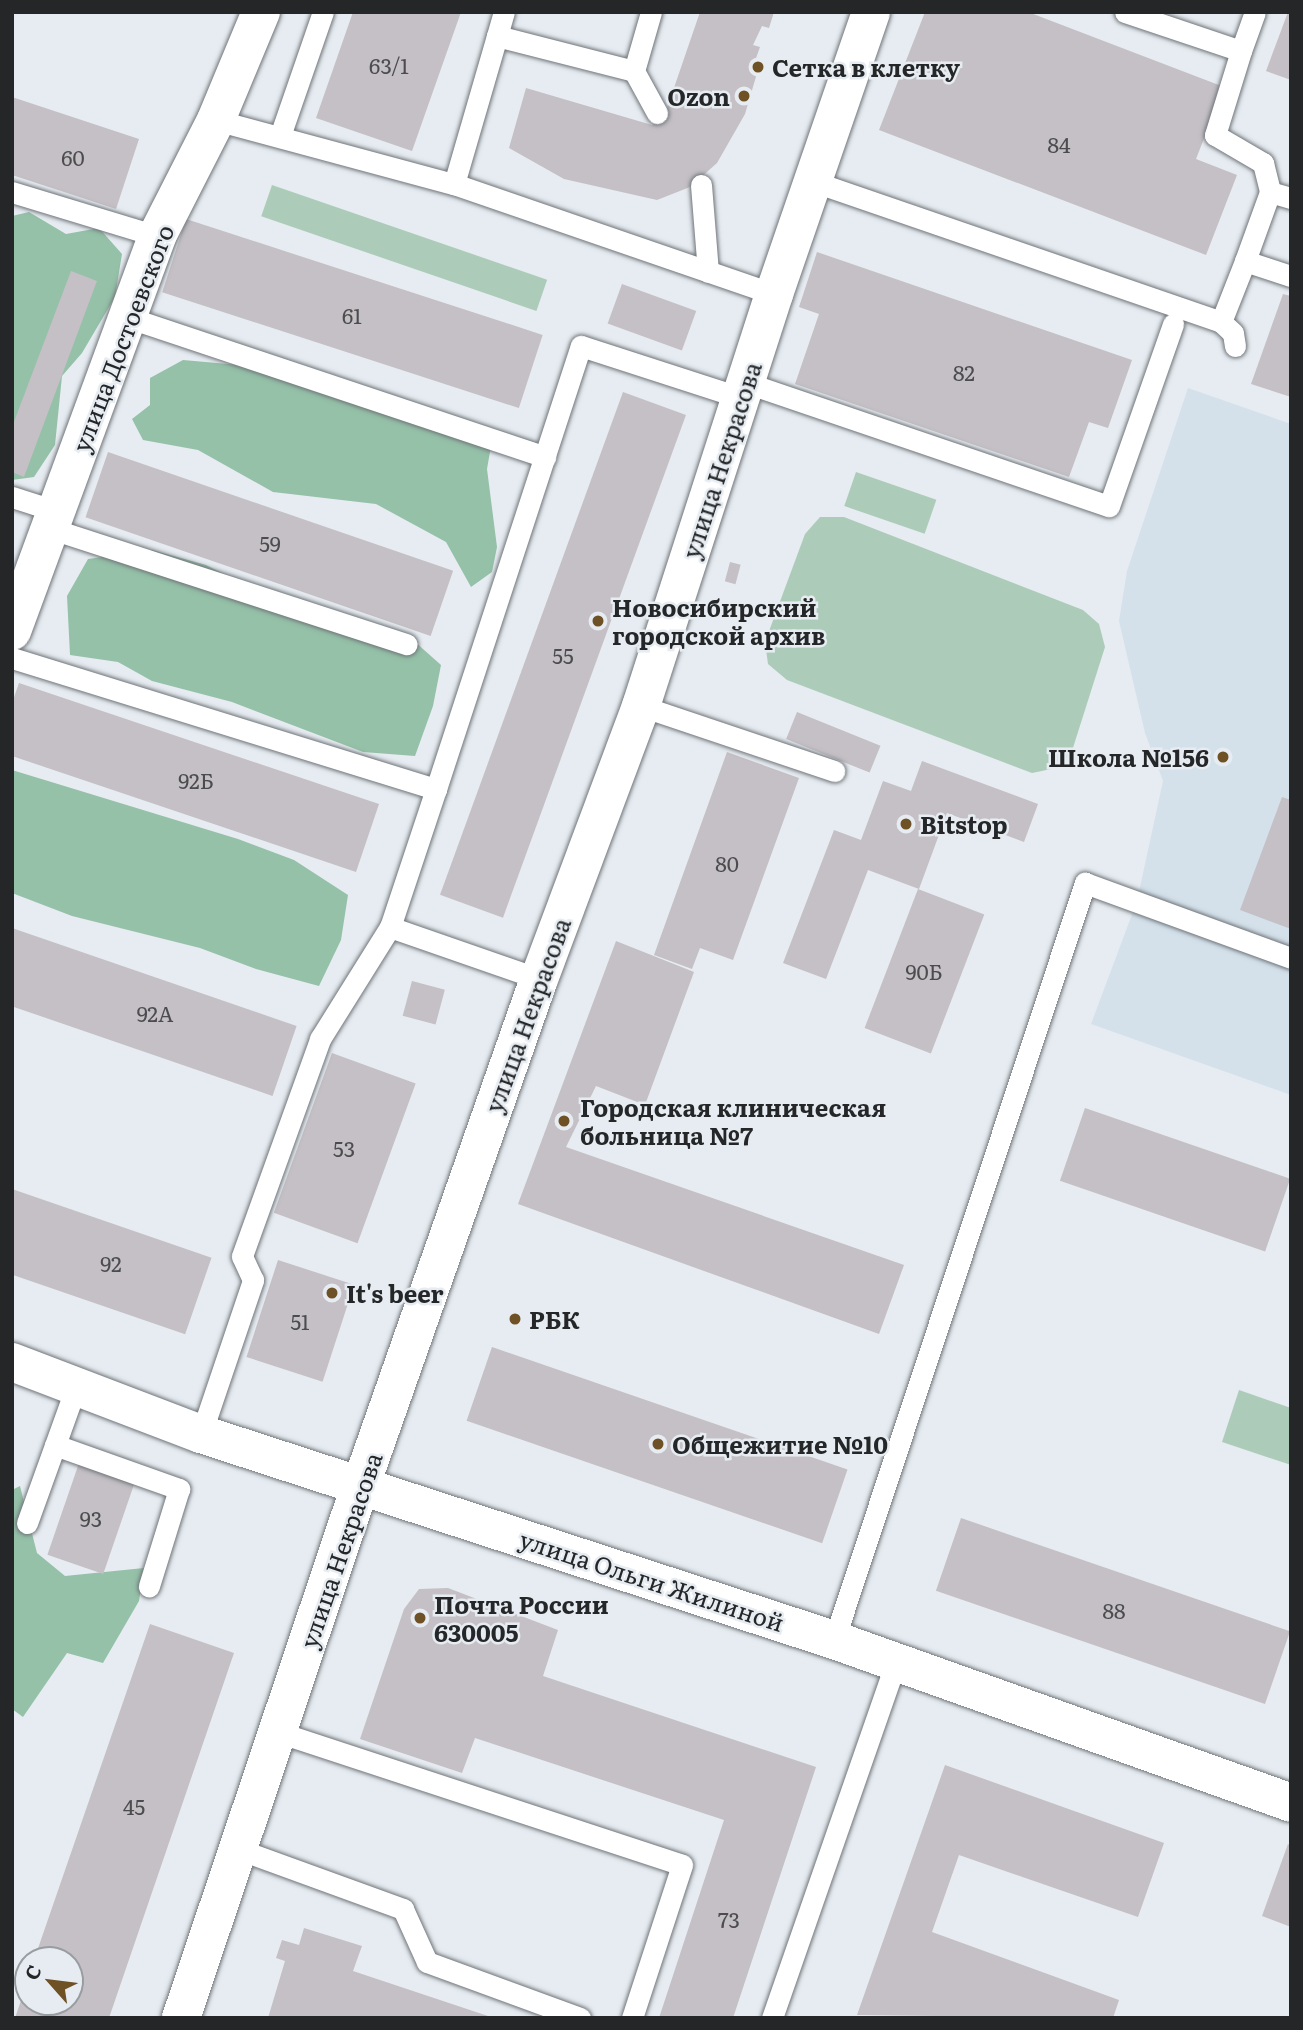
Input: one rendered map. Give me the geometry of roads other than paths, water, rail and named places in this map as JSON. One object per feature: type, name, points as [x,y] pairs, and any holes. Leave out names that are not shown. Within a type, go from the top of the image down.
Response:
[{"type":"street","name":"улица Достоевского","points":[[12,631],[130,318],[157,236],[216,120],[261,12]]},
{"type":"street","name":"улица Некрасова","points":[[181,2018],[361,1486],[538,979],[641,706],[774,294],[871,12]]},
{"type":"street","name":"улица Ольги Жилиной","points":[[12,1362],[77,1384],[201,1434],[834,1640],[1291,1803]]},
{"type":"lane","points":[[280,136],[323,12]]},
{"type":"lane","points":[[454,184],[504,12]]},
{"type":"lane","points":[[651,12],[634,71],[657,113]]},
{"type":"lane","points":[[1125,12],[1241,51]]},
{"type":"lane","points":[[1221,322],[1270,192],[1263,163],[1215,135],[1255,12]]},
{"type":"lane","points":[[497,36],[634,71]]},
{"type":"lane","points":[[216,120],[454,184],[774,294]]},
{"type":"lane","points":[[812,181],[1221,322],[1233,333],[1235,346]]},
{"type":"lane","points":[[701,185],[708,272]]},
{"type":"lane","points":[[12,192],[157,236]]},
{"type":"lane","points":[[1270,192],[1291,198]]},
{"type":"lane","points":[[1245,261],[1291,276]]},
{"type":"lane","points":[[130,318],[545,457]]},
{"type":"lane","points":[[201,1434],[253,1280],[242,1256],[320,1039],[390,927],[581,346],[745,390],[1109,506],[1173,324]]},
{"type":"lane","points":[[12,496],[52,519],[407,644]]},
{"type":"lane","points":[[12,658],[436,789]]},
{"type":"lane","points":[[641,706],[834,771]]},
{"type":"lane","points":[[834,1640],[1085,883],[1291,958]]},
{"type":"lane","points":[[390,927],[538,979]]},
{"type":"lane","points":[[27,1523],[77,1384]]},
{"type":"lane","points":[[55,1446],[180,1489],[149,1586]]},
{"type":"lane","points":[[772,2018],[896,1661]]},
{"type":"lane","points":[[278,1732],[682,1865],[632,2018]]},
{"type":"lane","points":[[238,1849],[403,1909],[427,1962],[580,2018]]},
{"type":"place","name":"Сетка в клетку","points":[[758,67]]},
{"type":"place","name":"Ozon","points":[[744,96]]},
{"type":"place","name":"Новосибирский городской архив","points":[[598,621]]},
{"type":"place","name":"Школа №156","points":[[1223,757]]},
{"type":"place","name":"Bitstop","points":[[906,824]]},
{"type":"place","name":"Городская клиническая больница №7","points":[[564,1121]]},
{"type":"place","name":"It's beer","points":[[332,1293]]},
{"type":"place","name":"РБК","points":[[515,1319]]},
{"type":"place","name":"Общежитие №10","points":[[658,1444]]},
{"type":"place","name":"Почта России 630005","points":[[420,1618]]}]
